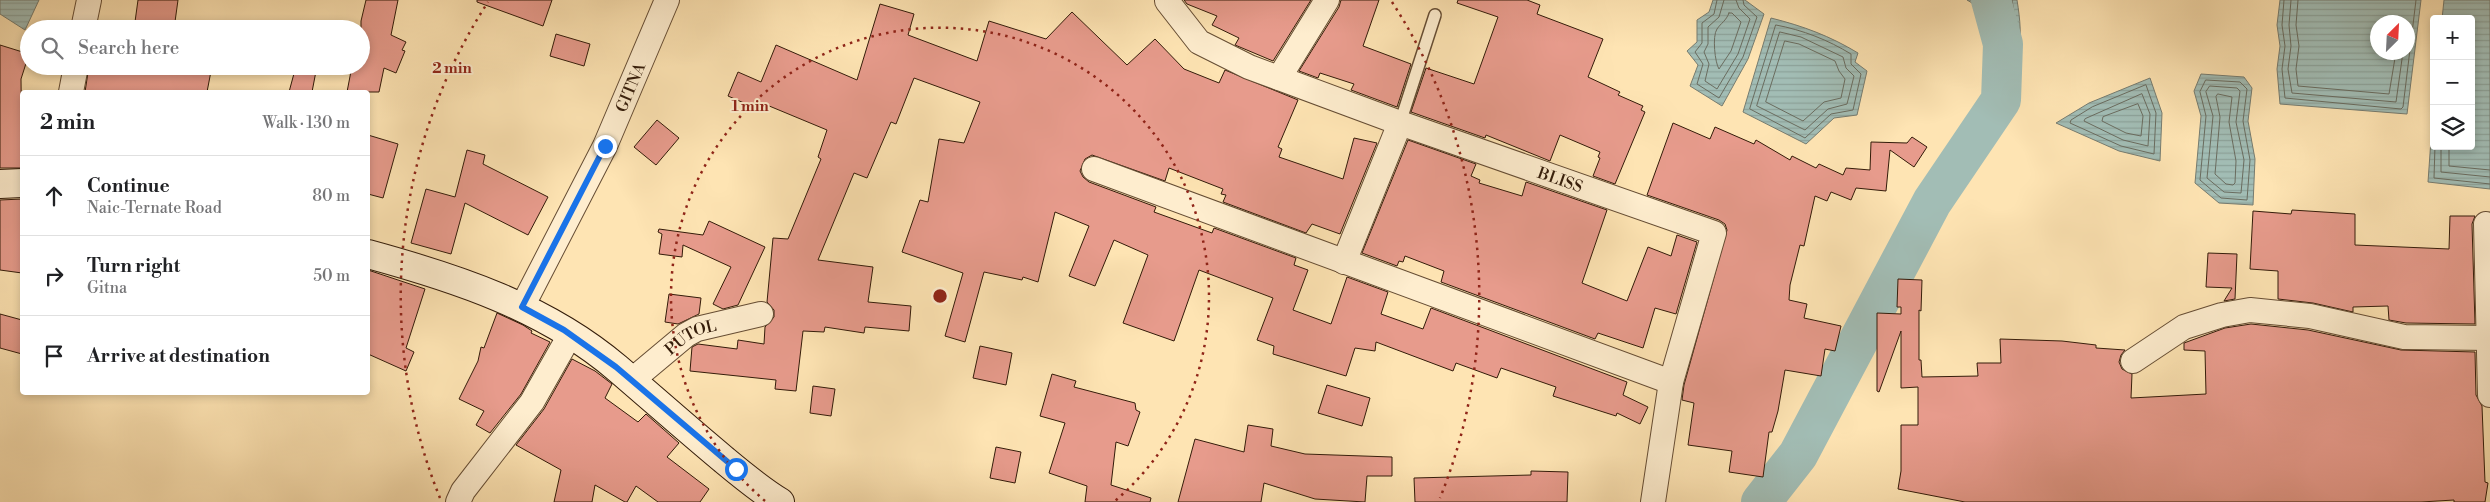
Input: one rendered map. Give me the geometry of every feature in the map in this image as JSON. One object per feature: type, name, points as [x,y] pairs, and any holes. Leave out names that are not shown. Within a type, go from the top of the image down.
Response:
[{"type":"main road","points":[[0,184],[20,183]]},
{"type":"main road","points":[[370,255],[434,273],[522,307],[570,335],[616,367],[736,469],[780,502]]},
{"type":"street","points":[[85,20],[89,0]]},
{"type":"street","name":"GITNA","points":[[522,307],[605,146],[667,0]]},
{"type":"street","points":[[1279,78],[1327,0]]},
{"type":"street","name":"BLISS","points":[[1167,1],[1198,42],[1249,67],[1400,123],[1714,233],[1671,382],[1654,502]]},
{"type":"street","points":[[71,90],[74,75]]},
{"type":"street","points":[[1344,262],[1400,123]]},
{"type":"street","points":[[1094,169],[1671,382]]},
{"type":"street","points":[[2486,224],[2490,396]]},
{"type":"street","points":[[2133,361],[2184,327],[2222,315],[2250,310],[2310,316],[2404,337],[2490,338]]},
{"type":"street","name":"PUTOL","points":[[631,381],[686,335],[697,329],[761,314]]},
{"type":"street","points":[[458,502],[463,491],[532,402],[570,335]]},
{"type":"lane","points":[[1400,123],[1436,15]]},
{"type":"water","points":[[0,0],[39,0],[30,20],[20,20],[20,27],[0,14]]},
{"type":"water","points":[[1713,0],[1745,0],[1764,14],[1748,59],[1722,106],[1690,86],[1698,65],[1687,51],[1697,42],[1697,20],[1709,12]]},
{"type":"water","points":[[1967,0],[2017,0],[2020,28],[2019,52],[2001,100],[1991,38],[1972,3]]},
{"type":"water","points":[[2280,0],[2421,0],[2415,49],[2415,15],[2370,15],[2370,60],[2414,60],[2407,114],[2280,104],[2277,69],[2280,46],[2277,25]]},
{"type":"water","points":[[2444,0],[2490,0],[2490,189],[2428,182],[2430,150],[2475,150],[2475,15],[2442,15]]},
{"type":"water","points":[[1771,18],[1816,32],[1848,47],[1858,53],[1855,62],[1867,71],[1857,115],[1834,118],[1806,144],[1743,112]]},
{"type":"water","points":[[2201,74],[2244,77],[2252,88],[2248,121],[2255,159],[2253,205],[2219,203],[2195,183],[2201,116],[2194,91]]},
{"type":"water","points":[[2150,78],[2162,113],[2160,161],[2119,151],[2056,123],[2089,103]]},
{"type":"building","points":[[138,0],[178,0],[175,20],[135,20]]},
{"type":"building","points":[[366,0],[398,0],[391,35],[406,42],[402,50],[405,51],[396,73],[384,68],[379,92],[347,90],[350,75],[370,75],[370,20],[361,20]]},
{"type":"building","points":[[477,0],[552,0],[543,26],[477,2]]},
{"type":"building","points":[[1184,0],[1311,0],[1273,61],[1235,45],[1239,38],[1212,25],[1217,16],[1187,4]]},
{"type":"building","points":[[1341,0],[1379,0],[1363,46],[1411,64],[1397,107],[1351,90],[1354,84],[1320,73],[1318,78],[1299,71],[1339,7]]},
{"type":"building","points":[[1458,0],[1527,0],[1540,5],[1537,14],[1603,39],[1588,77],[1620,92],[1618,95],[1643,106],[1641,110],[1645,112],[1615,184],[1593,176],[1600,158],[1598,157],[1600,152],[1560,135],[1550,161],[1486,135],[1485,138],[1411,112],[1426,68],[1474,84],[1498,17],[1457,3]]},
{"type":"building","points":[[880,4],[914,14],[908,35],[977,61],[989,21],[1046,39],[1072,12],[1127,65],[1155,39],[1184,69],[1219,83],[1225,70],[1298,100],[1278,147],[1282,149],[1279,157],[1343,179],[1354,138],[1377,143],[1340,234],[1312,224],[1306,233],[1223,202],[1226,195],[1221,194],[1223,189],[1169,168],[1165,181],[1092,155],[1085,159],[1080,171],[1089,182],[1156,207],[1154,212],[1212,233],[1214,228],[1296,258],[1294,265],[1308,270],[1293,310],[1331,324],[1347,277],[1388,292],[1381,314],[1423,329],[1431,308],[1627,382],[1623,395],[1648,407],[1640,424],[1617,413],[1616,416],[1553,396],[1556,387],[1501,368],[1497,378],[1456,363],[1453,371],[1376,342],[1375,351],[1355,348],[1346,376],[1273,354],[1274,346],[1257,340],[1273,298],[1199,270],[1174,341],[1123,323],[1148,255],[1114,240],[1095,286],[1069,276],[1089,226],[1055,212],[1038,282],[1023,277],[1022,280],[984,272],[965,342],[945,336],[963,273],[902,252],[920,200],[928,202],[939,139],[964,143],[980,102],[914,78],[896,124],[891,122],[867,178],[854,173],[818,260],[873,267],[868,302],[911,306],[909,331],[865,327],[864,333],[825,327],[824,332],[803,331],[796,391],[775,389],[776,380],[690,371],[692,347],[698,344],[737,349],[738,340],[764,344],[765,327],[774,317],[774,310],[767,302],[773,238],[788,239],[821,159],[818,157],[827,130],[762,103],[760,110],[728,96],[738,72],[761,82],[776,45],[857,80]]},
{"type":"building","points":[[556,34],[590,44],[584,66],[550,56]]},
{"type":"building","points":[[0,45],[20,51],[20,75],[22,75],[20,90],[20,168],[0,168]]},
{"type":"building","points":[[88,75],[210,75],[207,90],[85,90]]},
{"type":"building","points":[[294,75],[315,75],[312,90],[290,90]]},
{"type":"building","points":[[657,120],[679,138],[656,165],[634,147]]},
{"type":"building","points":[[1673,123],[1710,139],[1715,127],[1754,144],[1756,140],[1790,160],[1792,156],[1816,168],[1819,164],[1843,175],[1846,168],[1870,170],[1871,142],[1907,143],[1912,137],[1927,147],[1914,167],[1890,150],[1886,191],[1856,188],[1851,200],[1831,192],[1827,201],[1815,196],[1804,246],[1800,245],[1790,285],[1789,300],[1807,304],[1804,318],[1841,326],[1835,351],[1825,349],[1821,376],[1785,370],[1778,411],[1772,432],[1769,432],[1763,477],[1729,472],[1732,451],[1688,445],[1694,403],[1682,400],[1684,385],[1727,230],[1725,224],[1719,220],[1647,195]]},
{"type":"building","points":[[370,136],[398,144],[383,198],[370,195]]},
{"type":"building","points":[[1408,140],[1476,164],[1471,176],[1480,180],[1479,183],[1522,196],[1526,182],[1607,210],[1582,283],[1627,301],[1648,247],[1671,256],[1677,235],[1697,242],[1676,314],[1655,308],[1643,348],[1598,333],[1595,339],[1441,282],[1444,271],[1405,256],[1403,262],[1399,261],[1397,266],[1362,253]]},
{"type":"building","points":[[467,150],[485,155],[483,164],[548,197],[528,235],[465,203],[451,254],[411,243],[426,189],[455,197]]},
{"type":"building","points":[[20,199],[20,273],[0,270],[0,200]]},
{"type":"building","points":[[2292,210],[2355,214],[2355,245],[2449,249],[2450,216],[2475,216],[2472,224],[2475,324],[2406,323],[2389,320],[2388,306],[2353,307],[2353,312],[2313,303],[2278,299],[2278,271],[2250,269],[2253,211],[2291,214]]},
{"type":"building","points":[[709,221],[765,247],[738,305],[723,309],[713,304],[731,267],[683,245],[682,257],[659,254],[662,234],[658,232],[659,229],[703,235]]},
{"type":"building","points":[[2208,253],[2237,254],[2235,299],[2224,301],[2232,288],[2206,287]]},
{"type":"building","points":[[370,271],[425,289],[406,348],[414,352],[406,371],[370,355]]},
{"type":"building","points":[[1898,279],[1922,280],[1921,311],[1919,310],[1919,360],[1921,360],[1922,377],[1978,376],[1977,363],[2001,363],[2000,339],[2062,341],[2096,345],[2096,348],[2125,350],[2119,362],[2122,369],[2132,374],[2131,398],[2206,394],[2205,351],[2184,350],[2184,343],[2225,328],[2251,324],[2308,330],[2401,350],[2475,352],[2476,395],[2482,406],[2485,482],[2488,483],[2485,502],[2454,502],[2454,500],[2421,502],[1965,502],[1898,489],[1901,471],[1901,425],[1918,425],[1918,387],[1901,388],[1901,331],[1879,392],[1877,391],[1877,313],[1901,314],[1901,307],[1897,307]]},
{"type":"building","points":[[669,294],[701,298],[699,314],[678,324],[665,322]]},
{"type":"building","points":[[497,313],[523,325],[532,331],[531,333],[550,342],[521,394],[490,433],[476,425],[484,411],[459,399],[478,361],[481,347],[484,348]]},
{"type":"building","points":[[0,314],[20,319],[20,353],[0,348]]},
{"type":"building","points":[[980,346],[1012,353],[1006,385],[973,378]]},
{"type":"building","points":[[572,359],[595,371],[612,384],[605,398],[638,422],[646,414],[679,443],[667,457],[709,489],[700,502],[658,502],[636,486],[627,502],[625,502],[595,485],[592,502],[554,502],[561,470],[516,445],[544,409]]},
{"type":"building","points":[[1052,374],[1076,381],[1074,387],[1135,403],[1136,410],[1140,412],[1128,446],[1116,442],[1111,485],[1151,498],[1150,502],[1085,502],[1087,486],[1049,473],[1065,423],[1040,416]]},
{"type":"building","points":[[1327,385],[1370,398],[1362,426],[1318,413]]},
{"type":"building","points":[[813,386],[835,389],[831,416],[810,413]]},
{"type":"building","points":[[1248,425],[1273,429],[1271,446],[1305,454],[1392,457],[1392,476],[1367,476],[1365,502],[1315,499],[1264,483],[1261,502],[1178,502],[1195,439],[1244,452]]},
{"type":"building","points":[[996,447],[1021,452],[1015,483],[990,478]]},
{"type":"building","points":[[1531,471],[1568,472],[1567,502],[1415,502],[1414,478],[1531,475]]},
{"type":"waterway","points":[[1761,502],[1798,455],[1932,202],[2001,100],[2003,44],[1991,0]]},
{"type":"route","points":[[605,146],[541,274],[522,307],[564,330],[616,367],[692,434],[736,469]]}]
